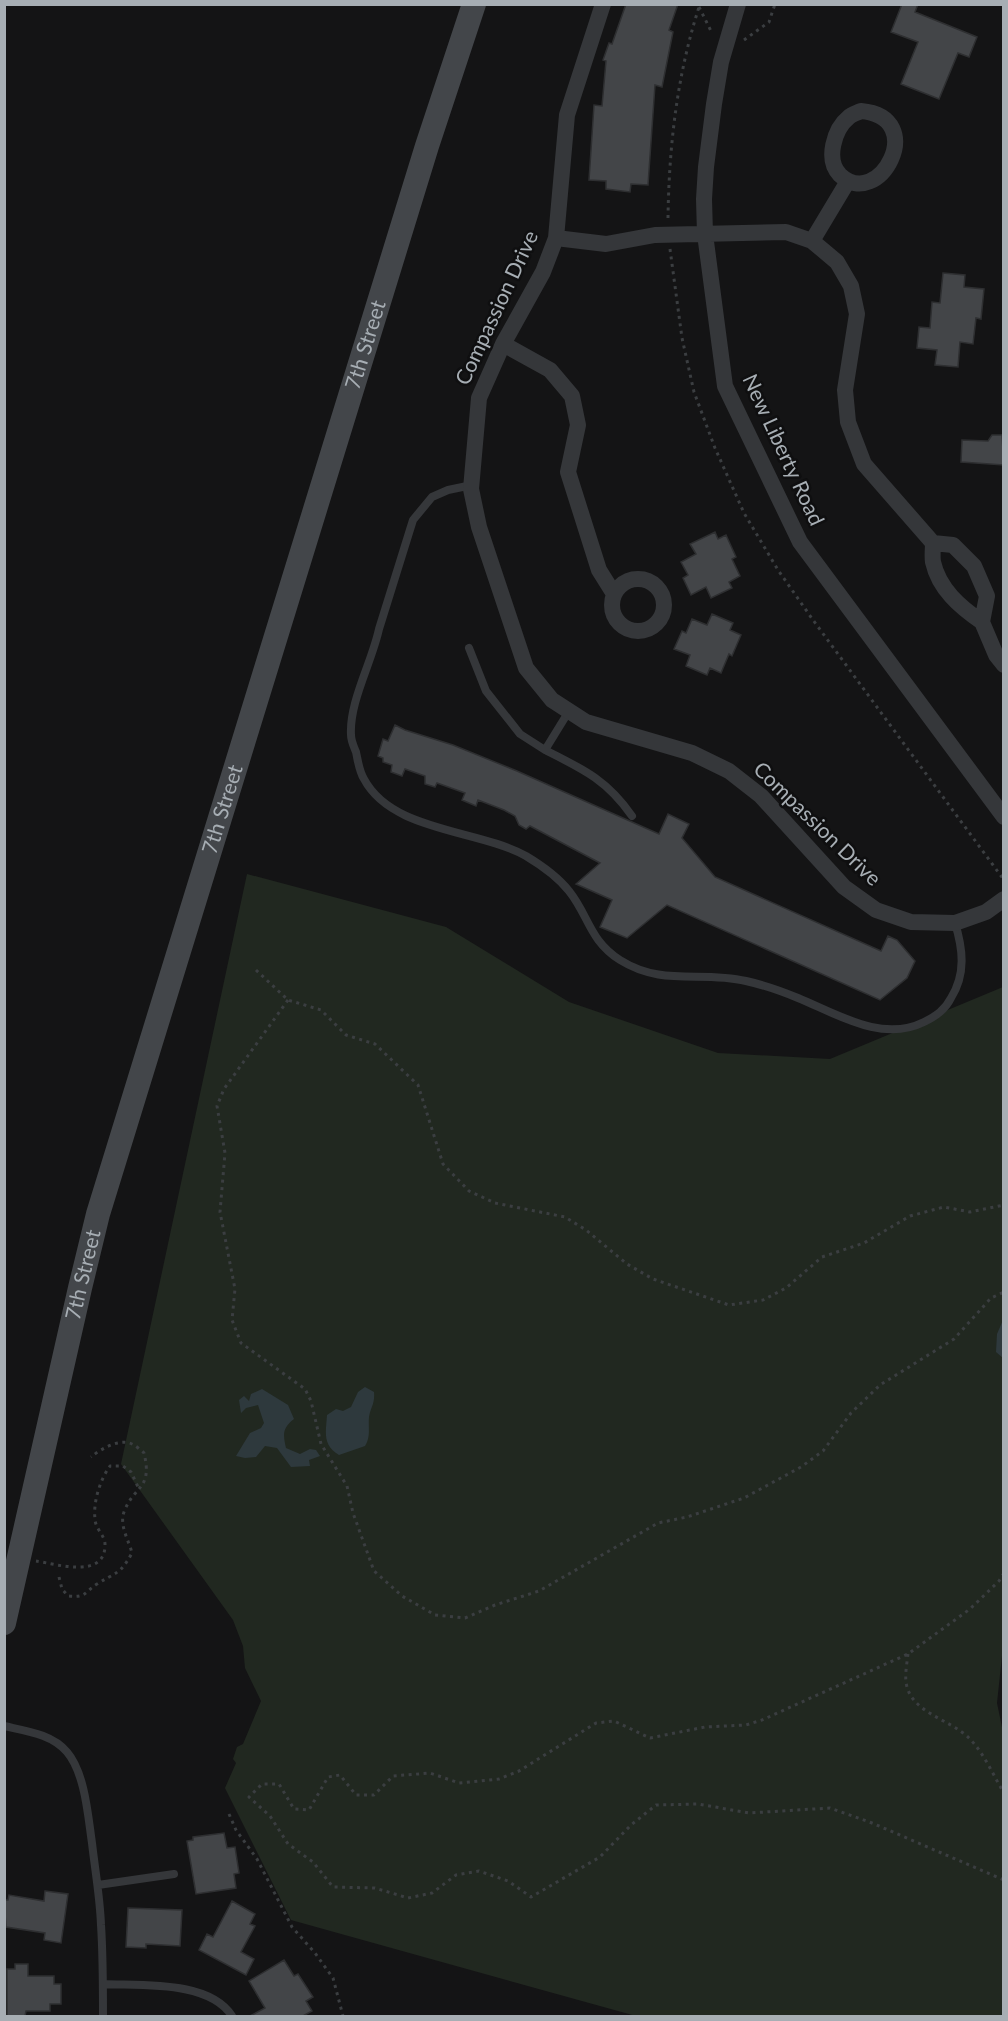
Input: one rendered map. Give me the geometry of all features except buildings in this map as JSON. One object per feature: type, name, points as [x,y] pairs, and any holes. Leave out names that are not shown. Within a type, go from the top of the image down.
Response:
[{"type":"street","name":"7th Street","points":[[4,1623],[98,1214],[427,146],[474,4]]},
{"type":"street","name":"Compassion Drive","points":[[603,4],[567,115],[556,238],[543,272],[503,344],[479,398],[472,485],[479,527],[526,668],[552,700],[586,722],[692,753],[729,771],[760,796],[844,887],[876,910],[911,922],[955,923],[986,912],[1004,899]]},
{"type":"street","name":"New Liberty Road","points":[[738,4],[724,54],[714,104],[706,167],[705,234],[725,386],[800,542],[1004,817]]},
{"type":"street","points":[[861,111],[874,112],[886,120],[894,132],[896,146],[885,170],[875,179],[864,183],[848,181],[837,172],[831,148],[843,123],[850,116],[861,111]]},
{"type":"street","points":[[812,241],[848,181]]},
{"type":"street","points":[[556,238],[606,244],[655,235],[786,232],[812,241],[837,262],[851,286],[857,314],[844,390],[848,422],[864,464],[933,543],[933,561],[943,586],[962,608],[982,622],[996,655],[1004,664]]},
{"type":"street","points":[[503,344],[550,370],[572,396],[579,424],[568,472],[599,570],[614,594]]},
{"type":"street","points":[[933,543],[953,545],[974,566],[987,596],[982,622]]},
{"type":"lane","points":[[472,485],[432,496],[413,520],[352,716],[351,737],[359,767],[364,779],[383,803],[407,817],[497,844],[537,863],[569,891],[597,940],[621,960],[638,969],[669,977],[723,978],[760,984],[873,1027],[901,1029],[914,1027],[932,1018],[948,1004],[955,991],[963,962],[962,948],[955,923]]},
{"type":"lane","points":[[469,648],[486,691],[520,734],[545,750],[577,765],[607,786],[632,816]]},
{"type":"lane","points":[[545,750],[569,711]]},
{"type":"lane","points":[[4,1726],[52,1739],[66,1751],[76,1766],[88,1809],[98,1886],[103,2016]]},
{"type":"lane","points":[[98,1886],[174,1874]]},
{"type":"lane","points":[[103,1984],[186,1989],[218,2001],[227,2008],[232,2016]]},
{"type":"path","points":[[699,7],[724,54],[769,22],[775,4]]},
{"type":"path","points":[[256,970],[288,1000],[321,1010],[346,1035],[375,1044],[418,1085],[443,1164],[469,1191],[495,1203],[565,1217],[586,1230],[627,1263],[653,1279],[729,1305],[763,1300],[786,1288],[822,1257],[864,1243],[910,1216],[944,1207],[970,1212],[1004,1205]]},
{"type":"path","points":[[288,1000],[224,1089],[217,1106],[225,1153],[220,1212],[235,1289],[232,1320],[241,1343],[304,1389],[308,1395],[321,1444],[347,1486],[352,1513],[374,1571],[402,1596],[435,1615],[465,1618],[495,1605],[539,1591],[658,1523],[687,1517],[744,1498],[801,1467],[823,1452],[851,1413],[880,1385],[954,1339],[991,1298],[1004,1292]]},
{"type":"path","points":[[59,1577],[62,1589],[68,1596],[80,1597],[87,1594],[96,1584],[117,1574],[132,1553],[123,1526],[123,1513],[140,1490],[148,1469],[144,1453],[131,1443],[115,1444],[91,1456]]},
{"type":"path","points":[[35,1560],[84,1568],[97,1564],[103,1557],[105,1543],[94,1520],[103,1476],[110,1466],[123,1466],[131,1472],[140,1490]]},
{"type":"path","points":[[1004,1573],[999,1581],[970,1609],[908,1654],[762,1720],[746,1725],[705,1727],[650,1738],[614,1721],[596,1723],[519,1771],[499,1779],[459,1784],[430,1773],[393,1776],[374,1795],[356,1795],[340,1775],[328,1777],[309,1810],[294,1809],[279,1784],[262,1784],[249,1797],[270,1816],[288,1844],[313,1862],[333,1887],[375,1888],[408,1898],[432,1893],[456,1875],[479,1871],[508,1881],[531,1898],[600,1857],[631,1825],[656,1805],[698,1804],[748,1813],[830,1808],[872,1823],[1004,1880]]},
{"type":"path","points":[[908,1654],[906,1681],[910,1695],[920,1707],[959,1729],[971,1740],[1004,1793]]},
{"type":"path","points":[[229,1814],[236,1830],[257,1859],[292,1927],[333,1978],[343,2016]]},
{"type":"shaded area","points":[[247,874],[446,927],[569,1002],[718,1053],[830,1059],[1003,987],[1004,1637],[997,1703],[1004,1737],[1003,2016],[636,2016],[291,1920],[225,1788],[236,1763],[233,1759],[237,1747],[243,1744],[261,1701],[245,1668],[243,1646],[233,1620],[121,1464]]},
{"type":"shaded area","points":[[1003,1320],[1003,1358],[996,1352],[997,1334]]},
{"type":"shaded area","points":[[365,1387],[374,1392],[367,1442],[365,1446],[339,1455],[327,1442],[327,1415],[336,1409],[343,1411],[351,1407],[358,1392]]},
{"type":"shaded area","points":[[262,1389],[288,1405],[294,1419],[284,1432],[286,1448],[300,1454],[310,1449],[316,1450],[320,1456],[309,1460],[310,1466],[291,1467],[277,1448],[265,1446],[256,1457],[236,1456],[250,1433],[261,1428],[264,1423],[258,1405],[246,1408],[241,1413],[239,1400],[244,1396],[249,1401],[251,1394]]}]
